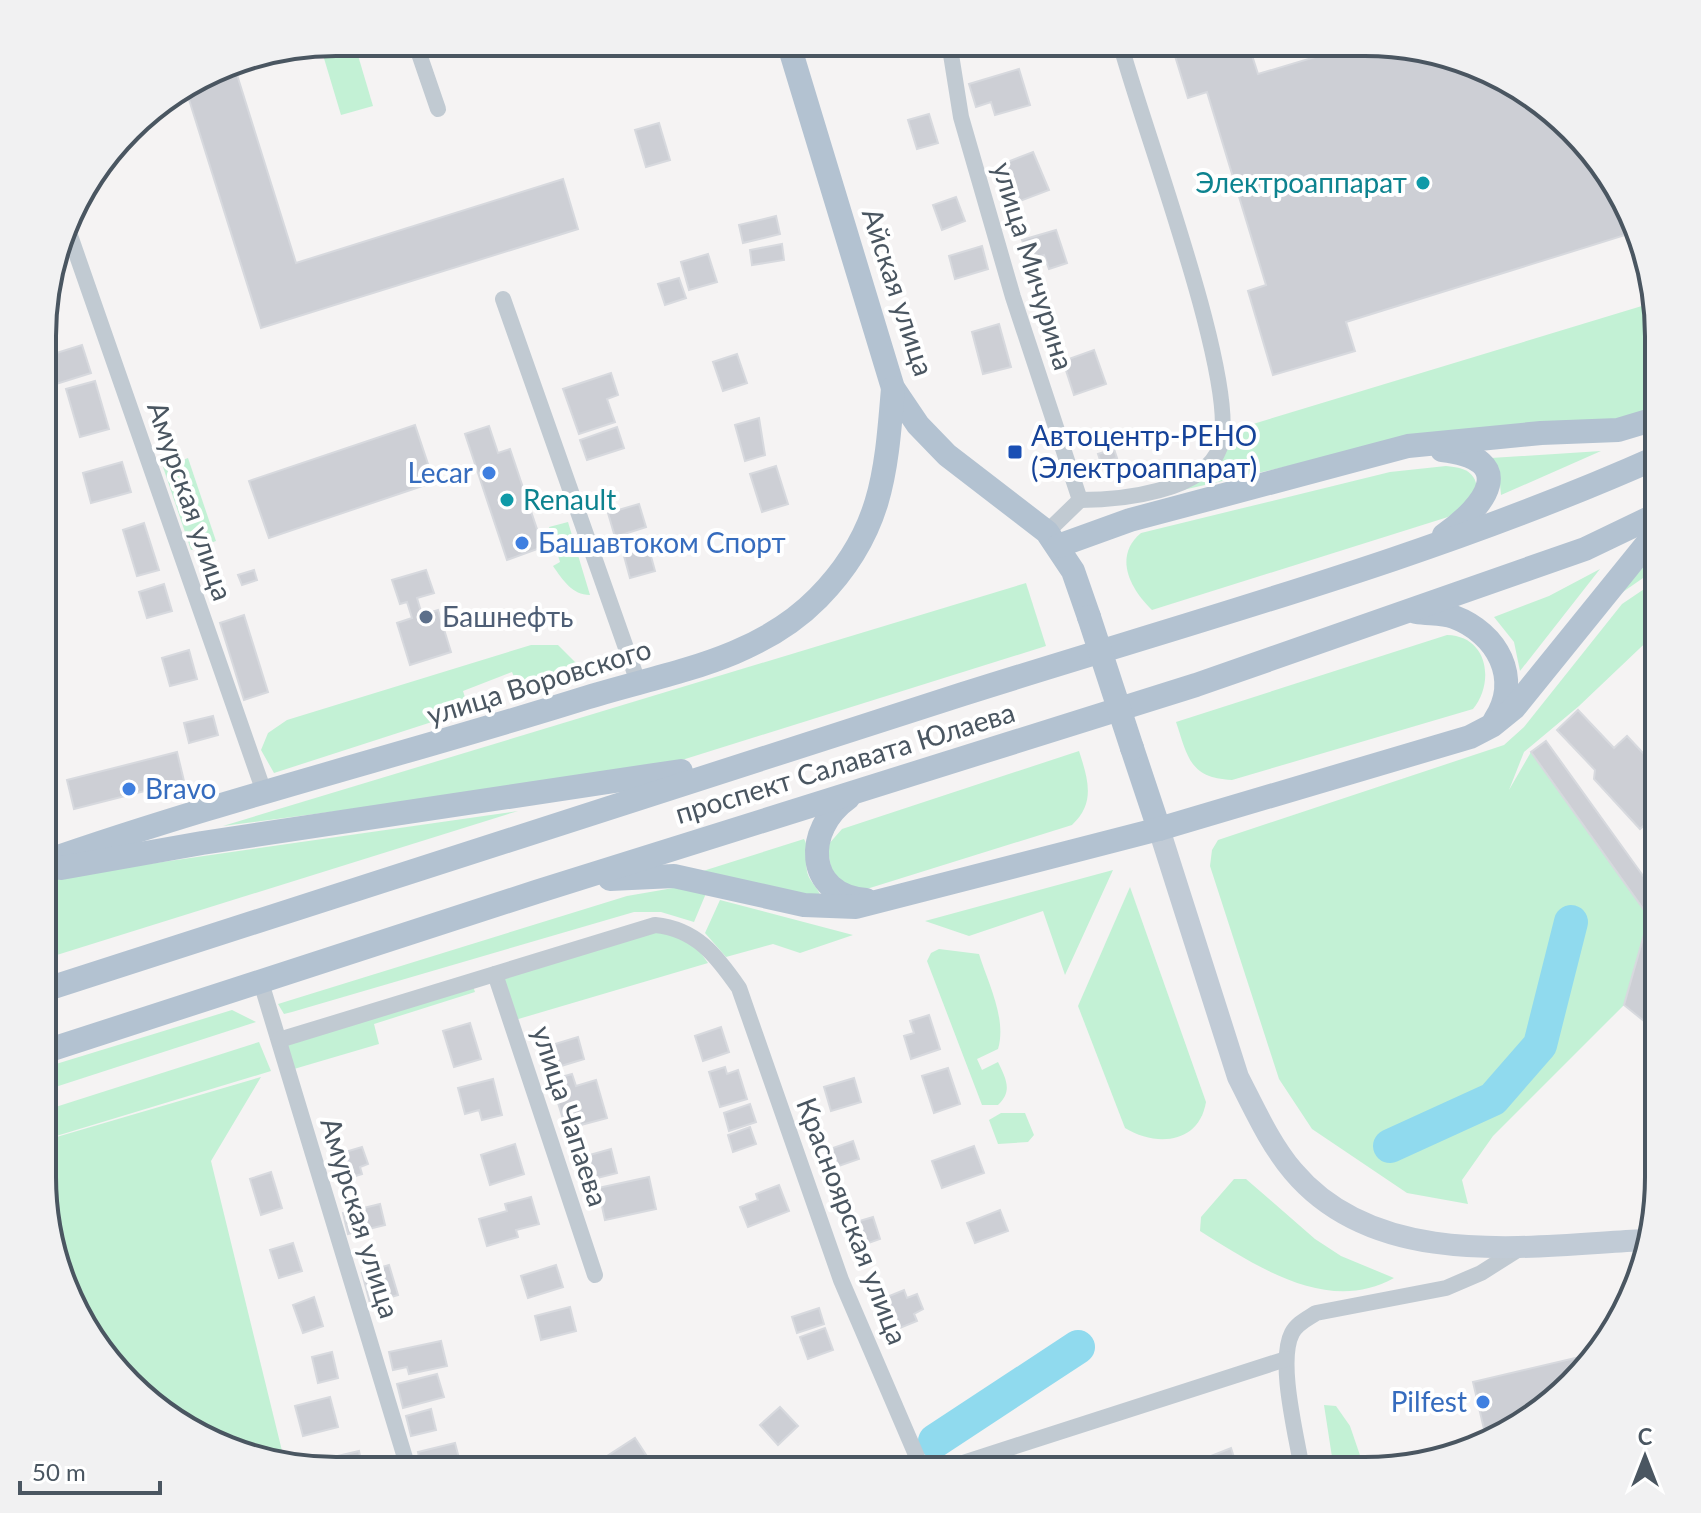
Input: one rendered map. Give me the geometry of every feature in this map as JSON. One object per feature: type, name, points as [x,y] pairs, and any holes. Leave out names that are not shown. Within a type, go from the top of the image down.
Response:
[{"type":"main road","name":"Айская улица","points":[[792,56],[893,388],[918,425],[947,455],[1052,539]]},
{"type":"main road","name":"улица Воровского","points":[[57,858],[174,817],[429,747],[732,655],[761,641],[815,600],[857,549],[878,501],[886,471],[893,388]]},
{"type":"main road","points":[[1637,1240],[1524,1245],[1427,1242],[1382,1232],[1337,1209],[1294,1172],[1257,1115],[1227,1047],[1089,617],[1073,571],[1052,539],[1408,446],[1541,433],[1618,430],[1644,422]]},
{"type":"main road","points":[[1408,446],[1469,455],[1483,464],[1488,480],[1485,499],[1477,509],[1414,555]]},
{"type":"main road","name":"проспект Салавата Юлаева","points":[[57,986],[785,751],[1414,555],[1567,498],[1644,463]]},
{"type":"main road","name":"проспект Салавата Юлаева","points":[[57,1047],[260,979],[1196,685],[1585,549],[1644,521]]},
{"type":"main road","points":[[556,886],[674,876],[820,907],[856,907],[1159,829],[1483,732],[1514,708],[1644,547]]},
{"type":"main road","points":[[1410,612],[1450,616],[1467,623],[1499,652],[1506,678],[1505,692],[1498,715],[1483,732]]},
{"type":"main road","points":[[57,869],[218,840],[636,779],[785,751]]},
{"type":"main road","points":[[860,790],[831,812],[822,825],[817,857],[821,871],[836,890],[861,900],[881,901]]},
{"type":"street","points":[[420,56],[438,109]]},
{"type":"street","name":"улица Мичурина","points":[[951,57],[961,117],[1013,297],[1080,500]]},
{"type":"street","points":[[1052,539],[1080,500],[1122,500],[1201,473],[1219,449],[1223,427],[1210,337],[1125,57]]},
{"type":"street","name":"Амурская улица","points":[[72,242],[264,792]]},
{"type":"street","points":[[503,299],[638,682]]},
{"type":"street","name":"Красноярская улица","points":[[279,1040],[655,925],[691,933],[718,959],[739,988],[841,1280],[917,1456]]},
{"type":"street","name":"улица Чапаева","points":[[495,974],[595,1275]]},
{"type":"street","name":"Амурская улица","points":[[260,979],[405,1457]]},
{"type":"street","points":[[1300,1456],[1286,1359],[1291,1334],[1299,1323],[1316,1313],[1446,1288],[1481,1273],[1524,1245]]},
{"type":"street","points":[[983,1456],[1286,1359]]},
{"type":"green space","points":[[358,56],[373,106],[341,115],[324,57]]},
{"type":"green space","points":[[1643,306],[1644,415],[1618,423],[1403,440],[1174,492],[1226,448],[1230,431]]},
{"type":"green space","points":[[1601,451],[1501,495],[1499,474],[1491,458]]},
{"type":"green space","points":[[188,458],[216,541],[191,550],[163,467]]},
{"type":"green space","points":[[1446,466],[1470,473],[1476,482],[1478,496],[1448,517],[1152,610],[1131,582],[1126,562],[1128,552],[1141,533],[1390,472]]},
{"type":"green space","points":[[568,522],[590,595],[573,590],[553,566],[560,562],[549,527]]},
{"type":"green space","points":[[1644,566],[1644,577],[1617,596]]},
{"type":"green space","points":[[1600,569],[1520,671],[1514,642],[1494,617],[1549,596]]},
{"type":"green space","points":[[1026,583],[1046,646],[650,770],[223,826]]},
{"type":"green space","points":[[1644,589],[1644,644],[1579,706],[1524,752],[1509,790],[1531,752],[1645,911],[1645,932],[1624,1005],[1493,1136],[1462,1180],[1468,1204],[1407,1193],[1312,1129],[1279,1079],[1210,866],[1212,850],[1218,840],[1504,745],[1524,727],[1622,604]]},
{"type":"green space","points":[[1447,635],[1461,637],[1471,643],[1484,662],[1484,686],[1473,709],[1232,780],[1207,775],[1188,756],[1176,722]]},
{"type":"green space","points":[[531,645],[558,645],[576,663],[577,675],[521,694],[512,672],[463,691],[469,710],[274,773],[261,750],[268,733],[287,720]]},
{"type":"green space","points":[[1079,751],[1088,790],[1080,817],[1072,825],[857,892],[833,879],[827,846],[842,829]]},
{"type":"green space","points":[[518,811],[57,955],[57,877]]},
{"type":"green space","points":[[804,839],[808,875],[821,900],[703,871]]},
{"type":"green space","points":[[1113,870],[1065,975],[1043,911],[969,936],[925,921]]},
{"type":"green space","points":[[679,887],[707,891],[694,922],[661,912],[634,912],[292,1012],[284,1014],[278,1004],[627,896]]},
{"type":"green space","points":[[1130,887],[1206,1102],[1195,1126],[1174,1138],[1150,1138],[1125,1128],[1078,1006]]},
{"type":"green space","points":[[720,900],[853,935],[800,953],[773,944],[726,957],[705,933]]},
{"type":"green space","points":[[656,930],[693,942],[708,963],[515,1020],[502,979]]},
{"type":"green space","points":[[939,949],[979,954],[995,1001],[1000,1037],[998,1049],[977,1059],[982,1070],[998,1062],[1001,1068],[1007,1090],[998,1105],[982,1105],[927,961],[931,953]]},
{"type":"green space","points":[[473,986],[475,992],[374,1024],[379,1044],[294,1069],[285,1041]]},
{"type":"green space","points":[[232,1010],[256,1022],[57,1087],[57,1064]]},
{"type":"green space","points":[[259,1042],[271,1071],[57,1136],[57,1107]]},
{"type":"green space","points":[[261,1077],[211,1161],[282,1451],[229,1436],[181,1410],[126,1362],[103,1332],[77,1284],[61,1231],[57,1195],[57,1137]]},
{"type":"green space","points":[[1001,1113],[1025,1113],[1034,1135],[1028,1142],[998,1144],[989,1120]]},
{"type":"green space","points":[[1234,1179],[1246,1179],[1315,1239],[1341,1256],[1394,1278],[1369,1288],[1344,1291],[1318,1289],[1269,1271],[1222,1245],[1200,1231],[1201,1217]]},
{"type":"green space","points":[[1324,1405],[1336,1406],[1350,1426],[1360,1456],[1332,1456]]},
{"type":"building","name":"Электроаппарат","points":[[1175,57],[1252,57],[1258,74],[1315,57],[1383,57],[1419,61],[1455,71],[1489,85],[1550,126],[1598,181],[1626,235],[1346,322],[1355,351],[1273,375],[1248,291],[1266,285],[1207,92],[1188,98]]},
{"type":"building","points":[[1019,69],[1030,105],[995,115],[991,102],[976,107],[969,84]]},
{"type":"building","points":[[237,75],[296,263],[563,179],[578,229],[261,328],[189,98],[212,85]]},
{"type":"building","points":[[929,114],[938,143],[917,149],[908,120]]},
{"type":"building","points":[[659,123],[670,160],[646,167],[635,130]]},
{"type":"building","points":[[1033,152],[1049,190],[1012,204],[997,166]]},
{"type":"building","points":[[956,197],[965,221],[942,230],[933,205]]},
{"type":"building","points":[[776,216],[780,234],[743,243],[739,225]]},
{"type":"building","points":[[1056,230],[1067,263],[1049,269],[1044,255],[1029,260],[1022,240]]},
{"type":"building","points":[[782,244],[784,260],[752,265],[750,250]]},
{"type":"building","points":[[982,246],[988,269],[955,279],[949,256]]},
{"type":"building","points":[[708,254],[717,282],[689,290],[681,262]]},
{"type":"building","points":[[679,278],[686,298],[665,305],[658,284]]},
{"type":"building","points":[[999,324],[1011,367],[983,374],[972,332]]},
{"type":"building","points":[[82,345],[91,373],[56,384],[56,353]]},
{"type":"building","points":[[1094,350],[1106,384],[1074,395],[1063,361]]},
{"type":"building","points":[[737,354],[747,383],[723,391],[713,362]]},
{"type":"building","points":[[611,373],[618,395],[607,399],[615,422],[579,434],[563,389]]},
{"type":"building","points":[[95,381],[109,429],[80,437],[66,389]]},
{"type":"building","points":[[759,418],[765,455],[745,461],[735,425]]},
{"type":"building","points":[[415,425],[434,482],[269,538],[249,481]]},
{"type":"building","name":"Renault","points":[[489,426],[498,453],[510,449],[543,547],[507,560],[465,434]]},
{"type":"building","points":[[617,427],[624,448],[587,460],[580,440]]},
{"type":"building","points":[[1109,429],[1114,444],[1098,449],[1092,434]]},
{"type":"building","points":[[1114,449],[1117,458],[1101,463],[1098,454]]},
{"type":"building","points":[[122,462],[131,492],[91,503],[83,473]]},
{"type":"building","points":[[776,466],[788,504],[762,512],[750,474]]},
{"type":"building","points":[[639,504],[646,527],[615,537],[608,513]]},
{"type":"building","points":[[144,523],[159,570],[137,576],[123,530]]},
{"type":"building","points":[[649,549],[655,571],[630,578],[624,556]]},
{"type":"building","points":[[254,570],[257,580],[242,585],[238,575]]},
{"type":"building","name":"Башнефть","points":[[426,570],[434,593],[417,598],[422,615],[438,610],[451,652],[410,665],[397,623],[412,618],[407,602],[400,604],[392,580]]},
{"type":"building","points":[[164,584],[172,611],[147,618],[139,592]]},
{"type":"building","points":[[244,615],[268,692],[244,700],[220,623]]},
{"type":"building","points":[[189,650],[197,679],[170,686],[162,658]]},
{"type":"building","points":[[1578,710],[1614,748],[1627,736],[1645,755],[1645,825],[1640,829],[1594,779],[1595,770],[1557,730]]},
{"type":"building","points":[[213,716],[218,735],[189,743],[184,723]]},
{"type":"building","points":[[1546,741],[1645,878],[1645,911],[1531,752]]},
{"type":"building","points":[[177,752],[184,781],[74,809],[67,780]]},
{"type":"building","points":[[1645,932],[1645,1022],[1624,1005]]},
{"type":"building","points":[[929,1015],[940,1049],[911,1059],[904,1036],[914,1033],[910,1021]]},
{"type":"building","points":[[470,1023],[481,1059],[454,1067],[443,1031]]},
{"type":"building","points":[[721,1027],[729,1052],[703,1061],[695,1036]]},
{"type":"building","points":[[578,1037],[584,1059],[545,1071],[539,1049]]},
{"type":"building","points":[[725,1067],[727,1074],[738,1070],[747,1099],[720,1107],[709,1072]]},
{"type":"building","points":[[948,1068],[960,1104],[934,1113],[922,1076]]},
{"type":"building","points":[[572,1074],[576,1086],[596,1080],[607,1118],[566,1129],[551,1080]]},
{"type":"building","points":[[854,1078],[861,1102],[831,1111],[824,1087]]},
{"type":"building","points":[[493,1079],[502,1115],[482,1120],[479,1110],[465,1114],[458,1088]]},
{"type":"building","points":[[750,1104],[756,1122],[729,1131],[724,1113]]},
{"type":"building","points":[[750,1127],[756,1144],[733,1152],[728,1135]]},
{"type":"building","points":[[853,1141],[859,1159],[833,1168],[827,1150]]},
{"type":"building","points":[[515,1144],[524,1174],[490,1185],[481,1155]]},
{"type":"building","points":[[974,1146],[984,1173],[942,1188],[932,1161]]},
{"type":"building","points":[[362,1147],[368,1164],[360,1167],[362,1174],[339,1181],[332,1156]]},
{"type":"building","points":[[611,1149],[617,1173],[585,1181],[579,1158]]},
{"type":"building","points":[[271,1172],[282,1208],[261,1215],[250,1179]]},
{"type":"building","points":[[649,1177],[656,1209],[605,1220],[598,1188]]},
{"type":"building","points":[[779,1185],[789,1211],[748,1227],[740,1207],[758,1200],[756,1194]]},
{"type":"building","points":[[531,1197],[539,1224],[516,1230],[518,1237],[487,1246],[479,1219],[507,1211],[505,1204]]},
{"type":"building","points":[[380,1204],[385,1225],[348,1234],[343,1213]]},
{"type":"building","points":[[1000,1210],[1008,1231],[975,1243],[967,1223]]},
{"type":"building","points":[[873,1217],[880,1239],[860,1246],[853,1223]]},
{"type":"building","points":[[293,1243],[302,1271],[279,1278],[270,1250]]},
{"type":"building","points":[[389,1265],[398,1295],[370,1303],[362,1273]]},
{"type":"building","points":[[556,1265],[563,1287],[528,1298],[521,1276]]},
{"type":"building","points":[[904,1290],[907,1298],[917,1294],[923,1309],[914,1314],[917,1321],[890,1332],[877,1301]]},
{"type":"building","points":[[314,1297],[323,1326],[303,1333],[293,1305]]},
{"type":"building","points":[[570,1307],[576,1331],[541,1340],[535,1316]]},
{"type":"building","points":[[819,1308],[824,1324],[797,1333],[792,1317]]},
{"type":"building","points":[[825,1328],[833,1350],[808,1359],[800,1337]]},
{"type":"building","points":[[441,1341],[447,1366],[409,1374],[407,1367],[393,1370],[389,1352]]},
{"type":"building","points":[[332,1352],[338,1378],[318,1383],[312,1357]]},
{"type":"building","points":[[1579,1357],[1550,1387],[1520,1410],[1484,1430],[1473,1382]]},
{"type":"building","points":[[437,1374],[444,1397],[403,1408],[397,1384]]},
{"type":"building","points":[[330,1397],[338,1427],[303,1436],[295,1406]]},
{"type":"building","points":[[780,1407],[798,1426],[778,1445],[760,1425]]},
{"type":"building","points":[[431,1409],[436,1430],[411,1436],[406,1416]]},
{"type":"building","points":[[635,1438],[647,1457],[606,1457]]},
{"type":"building","points":[[455,1443],[459,1457],[419,1457],[418,1452]]},
{"type":"building","points":[[1231,1448],[1234,1456],[1210,1456]]},
{"type":"building","points":[[359,1451],[360,1457],[336,1457]]},
{"type":"waterway","points":[[1390,1146],[1493,1099],[1540,1045],[1571,922]]},
{"type":"waterway","points":[[935,1441],[1078,1347]]},
{"type":"place","name":"Электроаппарат","points":[[1423,183]]},
{"type":"place","name":"Автоцентр-РЕНО (Электроаппарат)","points":[[1015,452]]},
{"type":"place","name":"Lecar","points":[[489,473]]},
{"type":"place","name":"Renault","points":[[507,500]]},
{"type":"place","name":"Башавтоком Спорт","points":[[522,543]]},
{"type":"place","name":"Башнефть","points":[[426,617]]},
{"type":"place","name":"Bravo","points":[[129,789]]},
{"type":"place","name":"Pilfest","points":[[1483,1402]]}]
